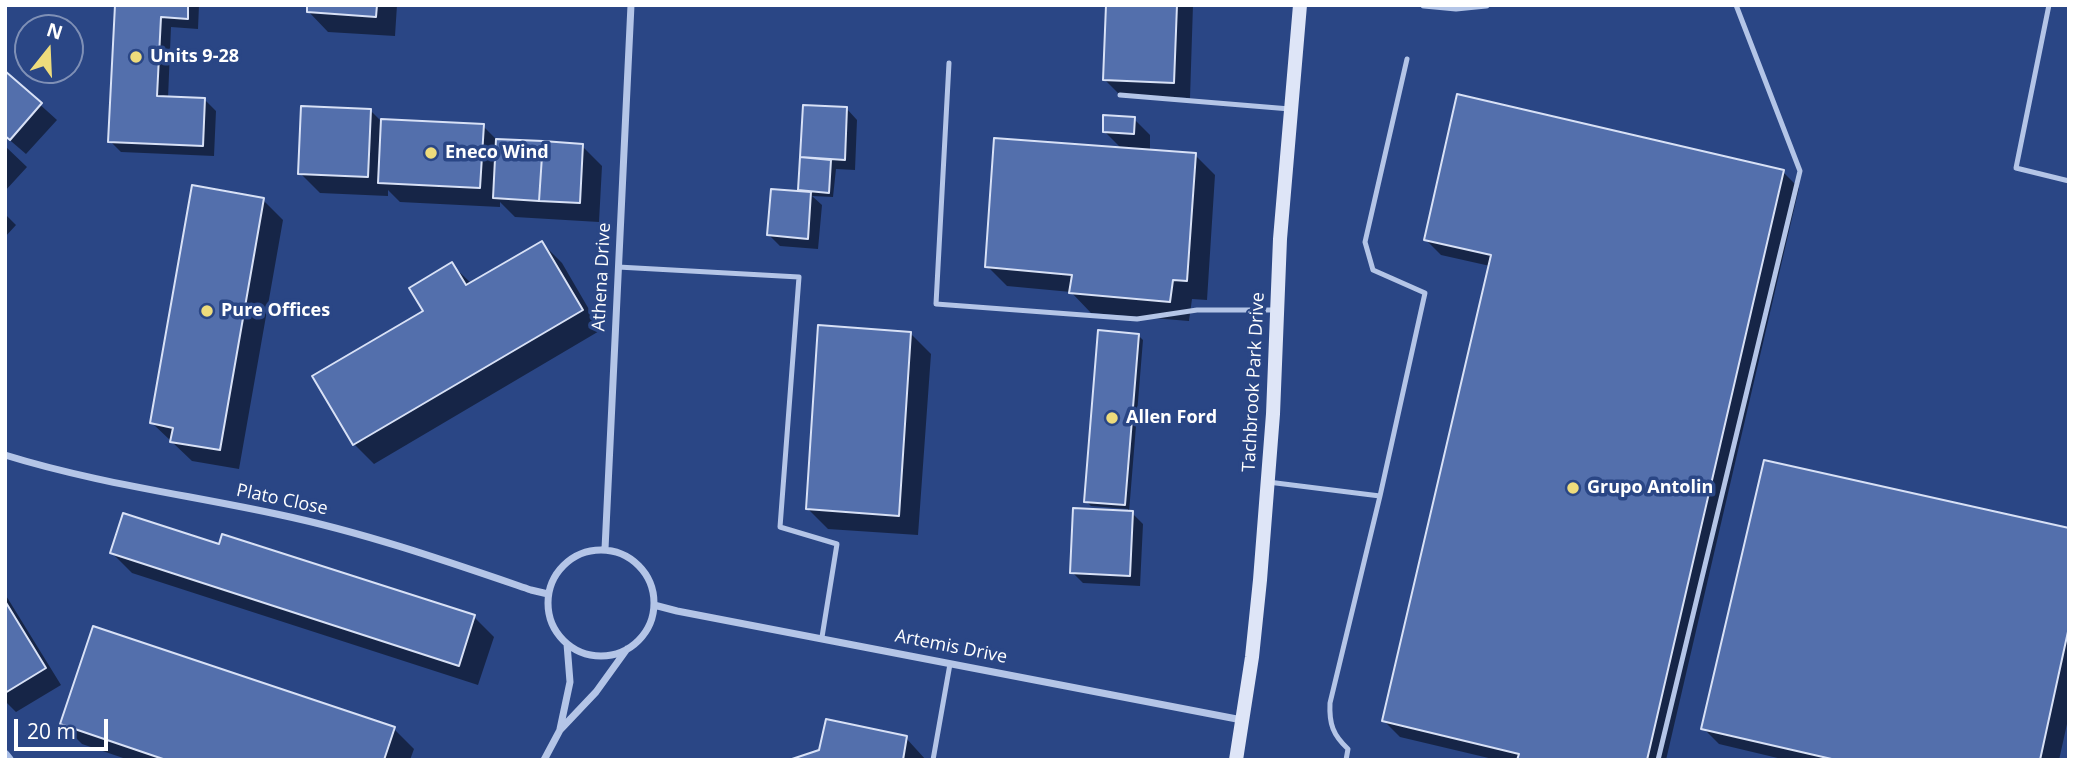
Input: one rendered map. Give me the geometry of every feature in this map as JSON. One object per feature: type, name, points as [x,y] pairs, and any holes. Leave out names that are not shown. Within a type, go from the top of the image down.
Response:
[{"type":"street","name":"Athena Drive","points":[[605,550],[631,5]]},
{"type":"street","name":"Tachbrook Park Drive","points":[[1236,760],[1258,602],[1273,415],[1276,310],[1290,109],[1300,5]]},
{"type":"street","points":[[1424,5],[1456,8],[1486,5]]},
{"type":"street","name":"Plato Close","points":[[5,455],[58,472],[282,515],[352,532],[548,594]]},
{"type":"street","points":[[544,760],[560,730],[596,692],[628,649],[641,638],[651,622],[654,605],[646,574],[635,562],[621,554],[605,550],[590,550],[575,556],[562,566],[553,579],[548,594],[551,621],[567,644],[581,652],[597,656],[612,655],[628,649]]},
{"type":"street","name":"Artemis Drive","points":[[654,605],[1242,720]]},
{"type":"street","points":[[560,730],[570,682],[567,644]]},
{"type":"lane","points":[[1658,760],[1800,172],[1736,5]]},
{"type":"lane","points":[[2049,5],[2016,168],[2069,181]]},
{"type":"lane","points":[[1346,760],[1348,749],[1333,732],[1329,720],[1330,703],[1425,293],[1373,270],[1365,242],[1407,59]]},
{"type":"lane","points":[[949,63],[936,304],[1137,319],[1197,310],[1276,310]]},
{"type":"lane","points":[[1120,95],[1290,109]]},
{"type":"lane","points":[[618,267],[799,277],[780,527],[837,544],[822,637]]},
{"type":"lane","points":[[1268,482],[1380,496]]},
{"type":"lane","points":[[933,760],[950,664]]},
{"type":"building","name":"Units 9-28","points":[[115,5],[188,5],[188,19],[161,17],[157,96],[205,98],[203,146],[108,142]]},
{"type":"building","points":[[307,5],[377,5],[376,17],[307,12]]},
{"type":"building","points":[[1106,5],[1177,5],[1174,83],[1103,80]]},
{"type":"building","points":[[5,71],[14,79],[14,84],[20,84],[42,103],[10,140],[5,136]]},
{"type":"building","name":"Grupo Antolin","points":[[1457,94],[1784,170],[1647,760],[1517,760],[1519,754],[1382,721],[1491,255],[1424,240]]},
{"type":"building","points":[[803,105],[847,107],[845,160],[800,157]]},
{"type":"building","points":[[301,106],[371,109],[368,177],[298,174]]},
{"type":"building","points":[[1103,115],[1135,117],[1134,134],[1103,132]]},
{"type":"building","name":"Eneco Wind","points":[[381,119],[484,124],[480,188],[378,183]]},
{"type":"building","points":[[994,138],[1196,153],[1187,281],[1173,280],[1170,302],[1069,293],[1072,275],[985,267]]},
{"type":"building","points":[[496,139],[543,141],[539,201],[493,198]]},
{"type":"building","points":[[543,141],[583,144],[580,203],[539,201]]},
{"type":"building","points":[[800,157],[831,160],[829,193],[798,190]]},
{"type":"building","name":"Pure Offices","points":[[192,185],[264,198],[220,450],[170,442],[173,428],[150,423]]},
{"type":"building","points":[[771,189],[811,192],[808,239],[767,235]]},
{"type":"building","points":[[542,241],[583,310],[353,445],[312,376],[423,311],[409,288],[452,262],[466,285]]},
{"type":"building","points":[[818,325],[911,332],[899,516],[806,509]]},
{"type":"building","name":"Allen Ford","points":[[1098,330],[1139,334],[1125,505],[1084,502]]},
{"type":"building","points":[[1764,460],[2069,528],[2069,627],[2040,760],[1836,760],[1701,729]]},
{"type":"building","points":[[1073,508],[1133,511],[1130,576],[1070,573]]},
{"type":"building","points":[[123,513],[219,544],[222,534],[475,615],[459,666],[110,553]]},
{"type":"building","points":[[5,601],[46,668],[5,693]]},
{"type":"building","points":[[93,626],[395,727],[384,760],[166,760],[60,724]]},
{"type":"building","points":[[826,719],[907,736],[903,760],[789,760],[819,750]]},
{"type":"waterway","points":[[5,755],[9,760]]},
{"type":"place","name":"Units 9-28","points":[[136,57]]},
{"type":"place","name":"Eneco Wind","points":[[431,153]]},
{"type":"place","name":"Pure Offices","points":[[207,311]]},
{"type":"place","name":"Allen Ford","points":[[1112,418]]},
{"type":"place","name":"Grupo Antolin","points":[[1573,488]]}]
